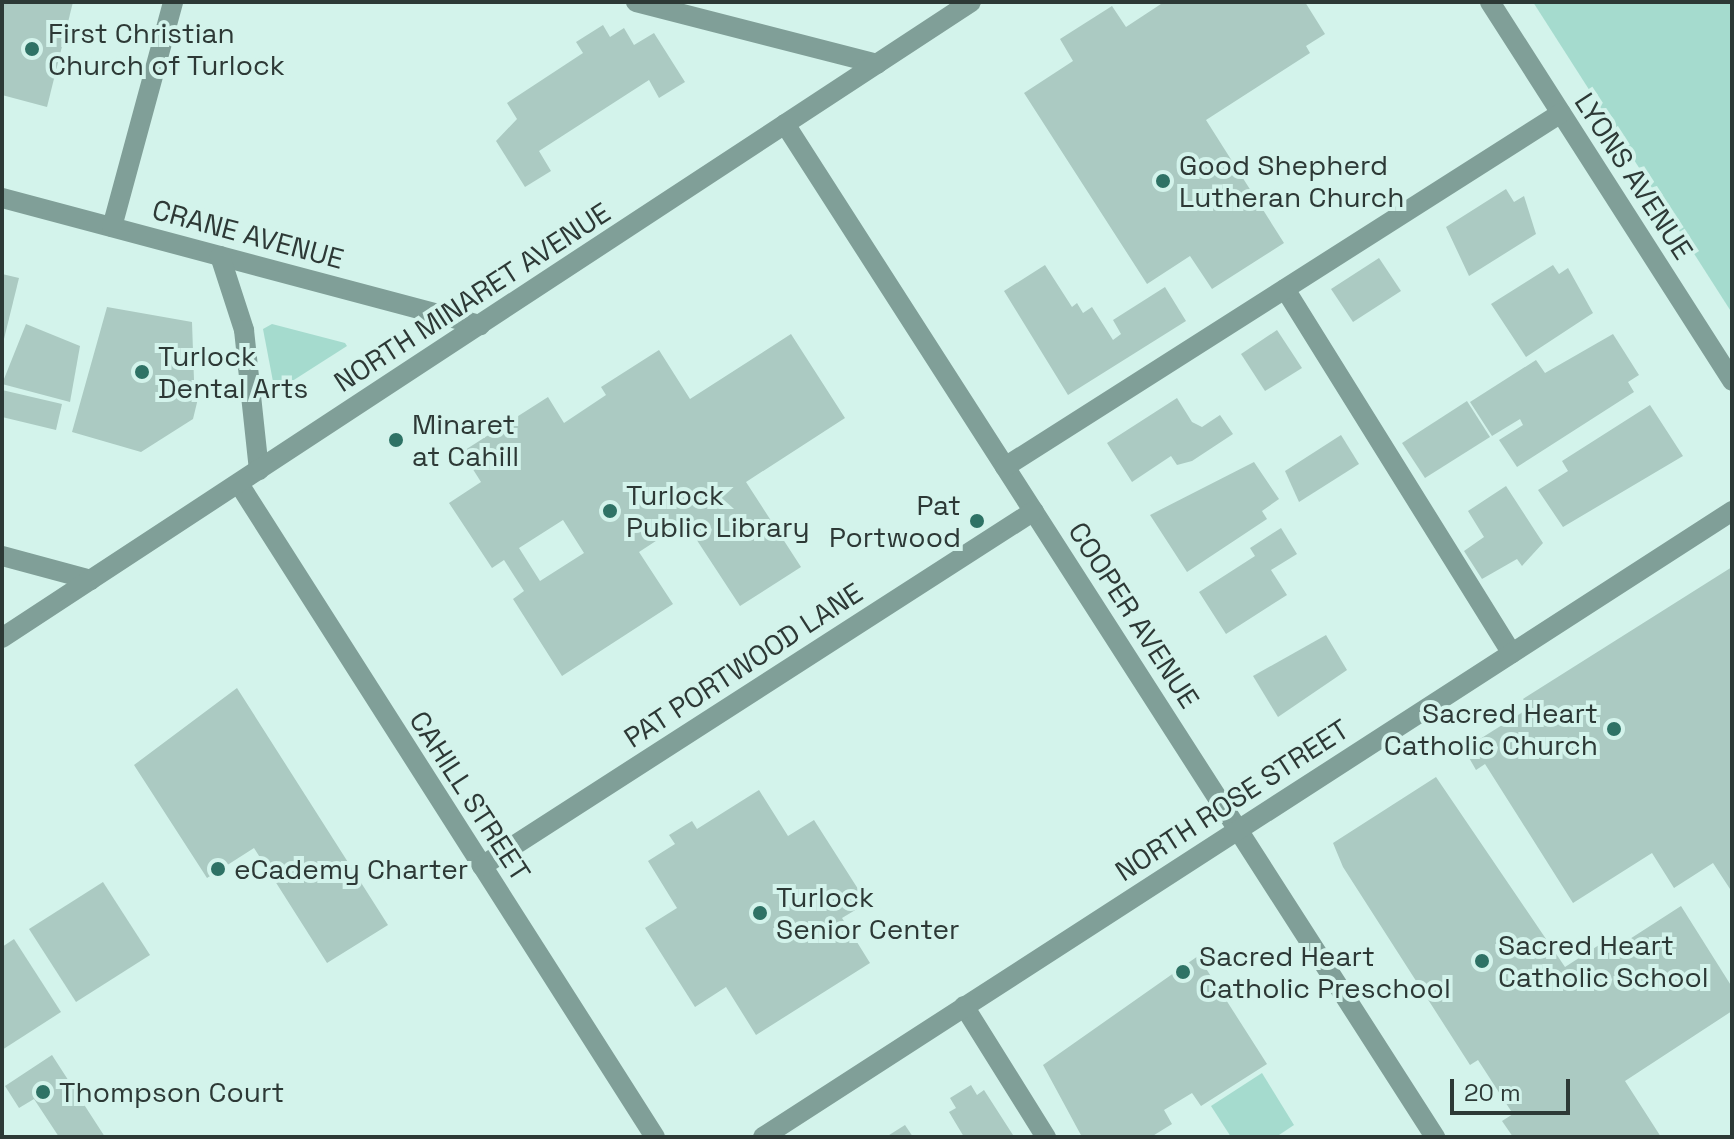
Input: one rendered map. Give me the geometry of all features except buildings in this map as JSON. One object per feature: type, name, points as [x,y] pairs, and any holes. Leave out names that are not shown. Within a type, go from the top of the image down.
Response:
[{"type":"street","points":[[112,227],[173,2]]},
{"type":"street","points":[[636,2],[877,64]]},
{"type":"street","name":"NORTH MINARET AVENUE","points":[[2,638],[971,2]]},
{"type":"street","name":"LYONS AVENUE","points":[[1490,2],[1732,381]]},
{"type":"street","points":[[1005,467],[1561,113]]},
{"type":"street","name":"COOPER AVENUE","points":[[785,124],[1435,1137]]},
{"type":"street","name":"CRANE AVENUE","points":[[2,198],[480,325]]},
{"type":"street","points":[[220,256],[244,330],[259,470]]},
{"type":"street","points":[[1285,289],[1512,653]]},
{"type":"street","name":"CAHILL STREET","points":[[239,484],[655,1137]]},
{"type":"street","name":"PAT PORTWOOD LANE","points":[[482,866],[1034,511]]},
{"type":"street","name":"NORTH ROSE STREET","points":[[763,1137],[1732,511]]},
{"type":"street","points":[[2,556],[91,580]]},
{"type":"street","points":[[964,1006],[1046,1137]]},
{"type":"green space","points":[[1533,2],[1732,2],[1732,313]]},
{"type":"green space","points":[[272,324],[347,346],[275,392],[263,329]]},
{"type":"green space","points":[[1262,1073],[1294,1125],[1276,1137],[1231,1137],[1211,1106]]},
{"type":"place","name":"First Christian Church of Turlock","points":[[32,49]]},
{"type":"place","name":"Good Shepherd Lutheran Church","points":[[1163,181]]},
{"type":"place","name":"Turlock Dental Arts","points":[[142,372]]},
{"type":"place","name":"Minaret at Cahill","points":[[396,440]]},
{"type":"place","name":"Turlock Public Library","points":[[610,511]]},
{"type":"place","name":"Pat Portwood","points":[[977,521]]},
{"type":"place","name":"Sacred Heart Catholic Church","points":[[1614,729]]},
{"type":"place","name":"eCademy Charter","points":[[218,869]]},
{"type":"place","name":"Turlock Senior Center","points":[[760,913]]},
{"type":"place","name":"Sacred Heart Catholic School","points":[[1482,961]]},
{"type":"place","name":"Sacred Heart Catholic Preschool","points":[[1183,972]]},
{"type":"place","name":"Thompson Court","points":[[43,1092]]}]
